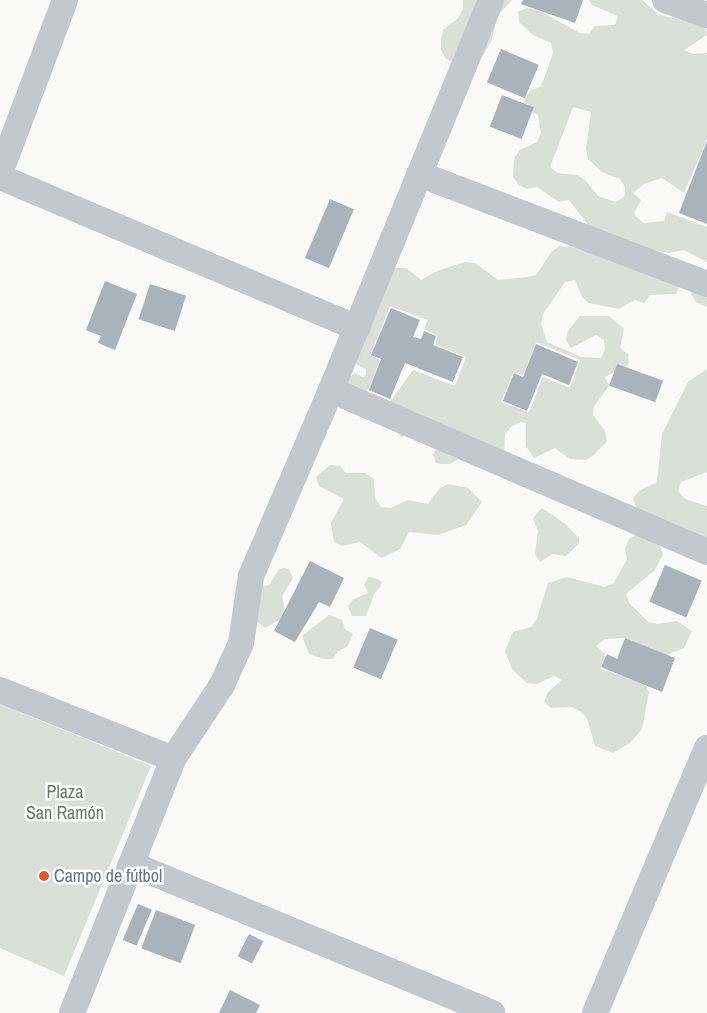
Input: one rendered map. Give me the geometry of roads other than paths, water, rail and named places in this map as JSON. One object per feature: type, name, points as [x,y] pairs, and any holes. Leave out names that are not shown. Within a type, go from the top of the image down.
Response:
[{"type":"street","points":[[0,173],[65,0]]},
{"type":"street","points":[[72,1013],[173,759],[222,685],[241,643],[251,576],[331,390],[491,0]]},
{"type":"street","points":[[665,0],[707,15]]},
{"type":"street","points":[[420,174],[707,284]]},
{"type":"street","points":[[0,177],[356,328]]},
{"type":"street","points":[[331,390],[707,552]]},
{"type":"street","points":[[0,690],[173,759]]},
{"type":"street","points":[[595,1013],[707,748]]},
{"type":"street","points":[[131,864],[493,1013]]},
{"type":"place","name":"Campo de fútbol","points":[[44,876]]},
{"type":"park label","name":"Plaza San Ramón","points":[[65,803]]}]
